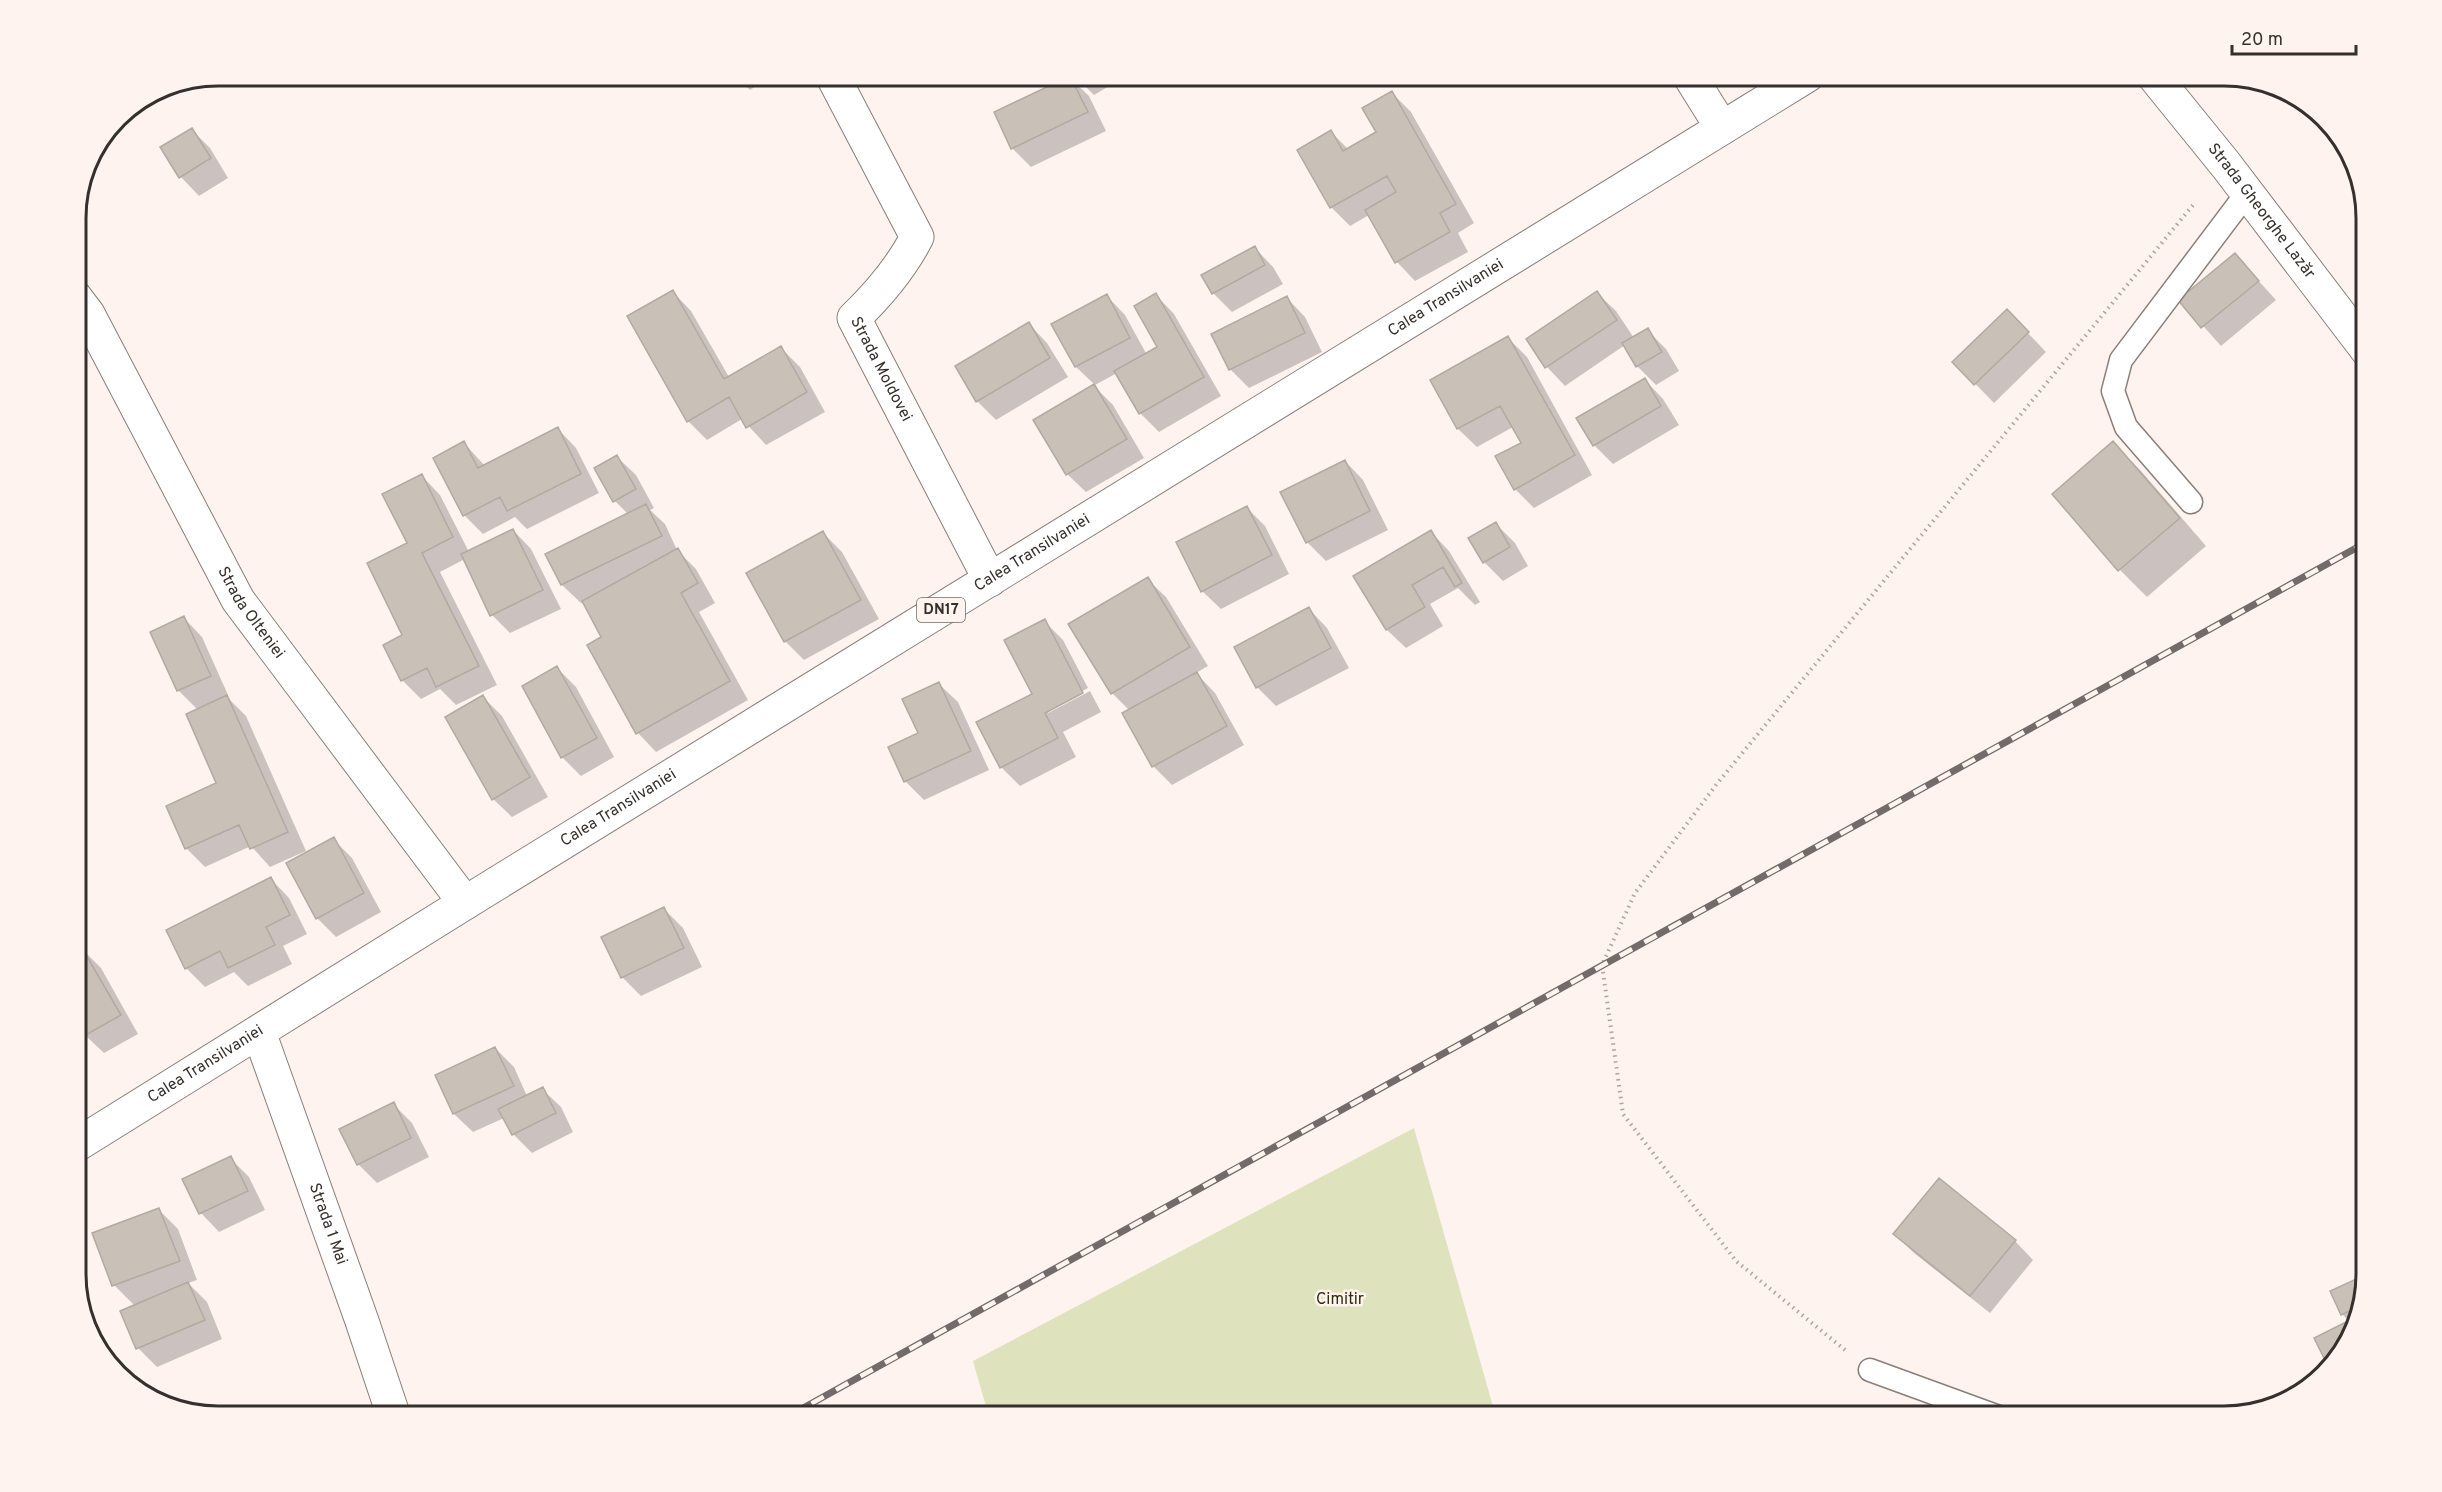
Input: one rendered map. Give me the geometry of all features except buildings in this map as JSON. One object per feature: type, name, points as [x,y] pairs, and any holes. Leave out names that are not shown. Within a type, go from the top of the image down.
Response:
[{"type":"main road","name":"Strada Moldovei","points":[[837,86],[917,237],[909,254],[879,295],[854,318],[990,580]]},
{"type":"main road","points":[[1696,86],[1722,128]]},
{"type":"main road","name":"Calea Transilvaniei","points":[[86,1139],[1790,86]]},
{"type":"main road","name":"Strada Gheorghe Lazăr","points":[[2162,86],[2226,165],[2356,336]]},
{"type":"main road","name":"Strada Olteniei","points":[[86,311],[238,600],[465,903]]},
{"type":"main road","name":"Strada 1 Mai","points":[[259,1032],[390,1406]]},
{"type":"lane","points":[[2191,502],[2126,427],[2113,391],[2121,360],[2247,193]]},
{"type":"lane","points":[[1870,1370],[1969,1406]]},
{"type":"path","points":[[1870,1370],[1736,1262],[1623,1114],[1602,965],[1635,893],[1716,785],[2226,165]]},
{"type":"green space","name":"Cimitir","points":[[1414,1128],[1493,1406],[986,1406],[973,1361]]},
{"type":"railway","points":[[807,1406],[2356,548]]}]
